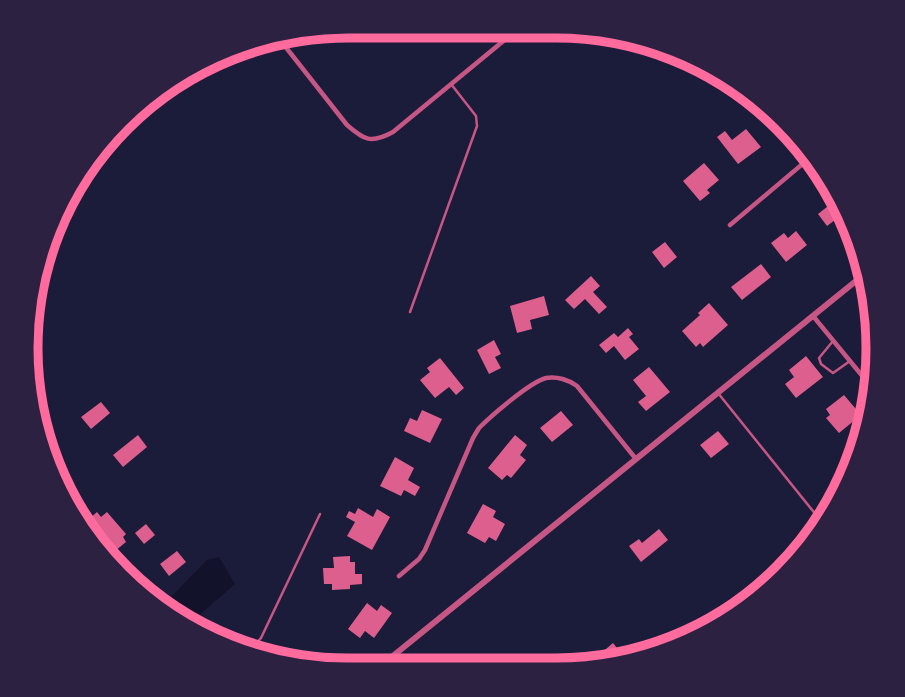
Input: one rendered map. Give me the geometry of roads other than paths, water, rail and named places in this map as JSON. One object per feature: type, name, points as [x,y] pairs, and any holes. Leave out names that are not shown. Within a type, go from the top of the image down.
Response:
[{"type":"street","points":[[284,45],[346,125],[369,140],[382,138],[393,132],[507,38]]},
{"type":"street","points":[[730,225],[804,163]]},
{"type":"street","points":[[390,658],[859,279]]},
{"type":"street","points":[[813,316],[865,379]]},
{"type":"street","points":[[399,576],[419,559],[425,550],[473,438],[480,428],[539,381],[556,378],[570,381],[577,386],[636,458]]},
{"type":"lane","points":[[410,312],[477,126],[476,116],[451,84]]},
{"type":"lane","points":[[833,341],[819,358],[821,364],[833,373],[850,361]]},
{"type":"lane","points":[[718,393],[817,516]]},
{"type":"lane","points":[[256,644],[261,638],[320,514]]}]
